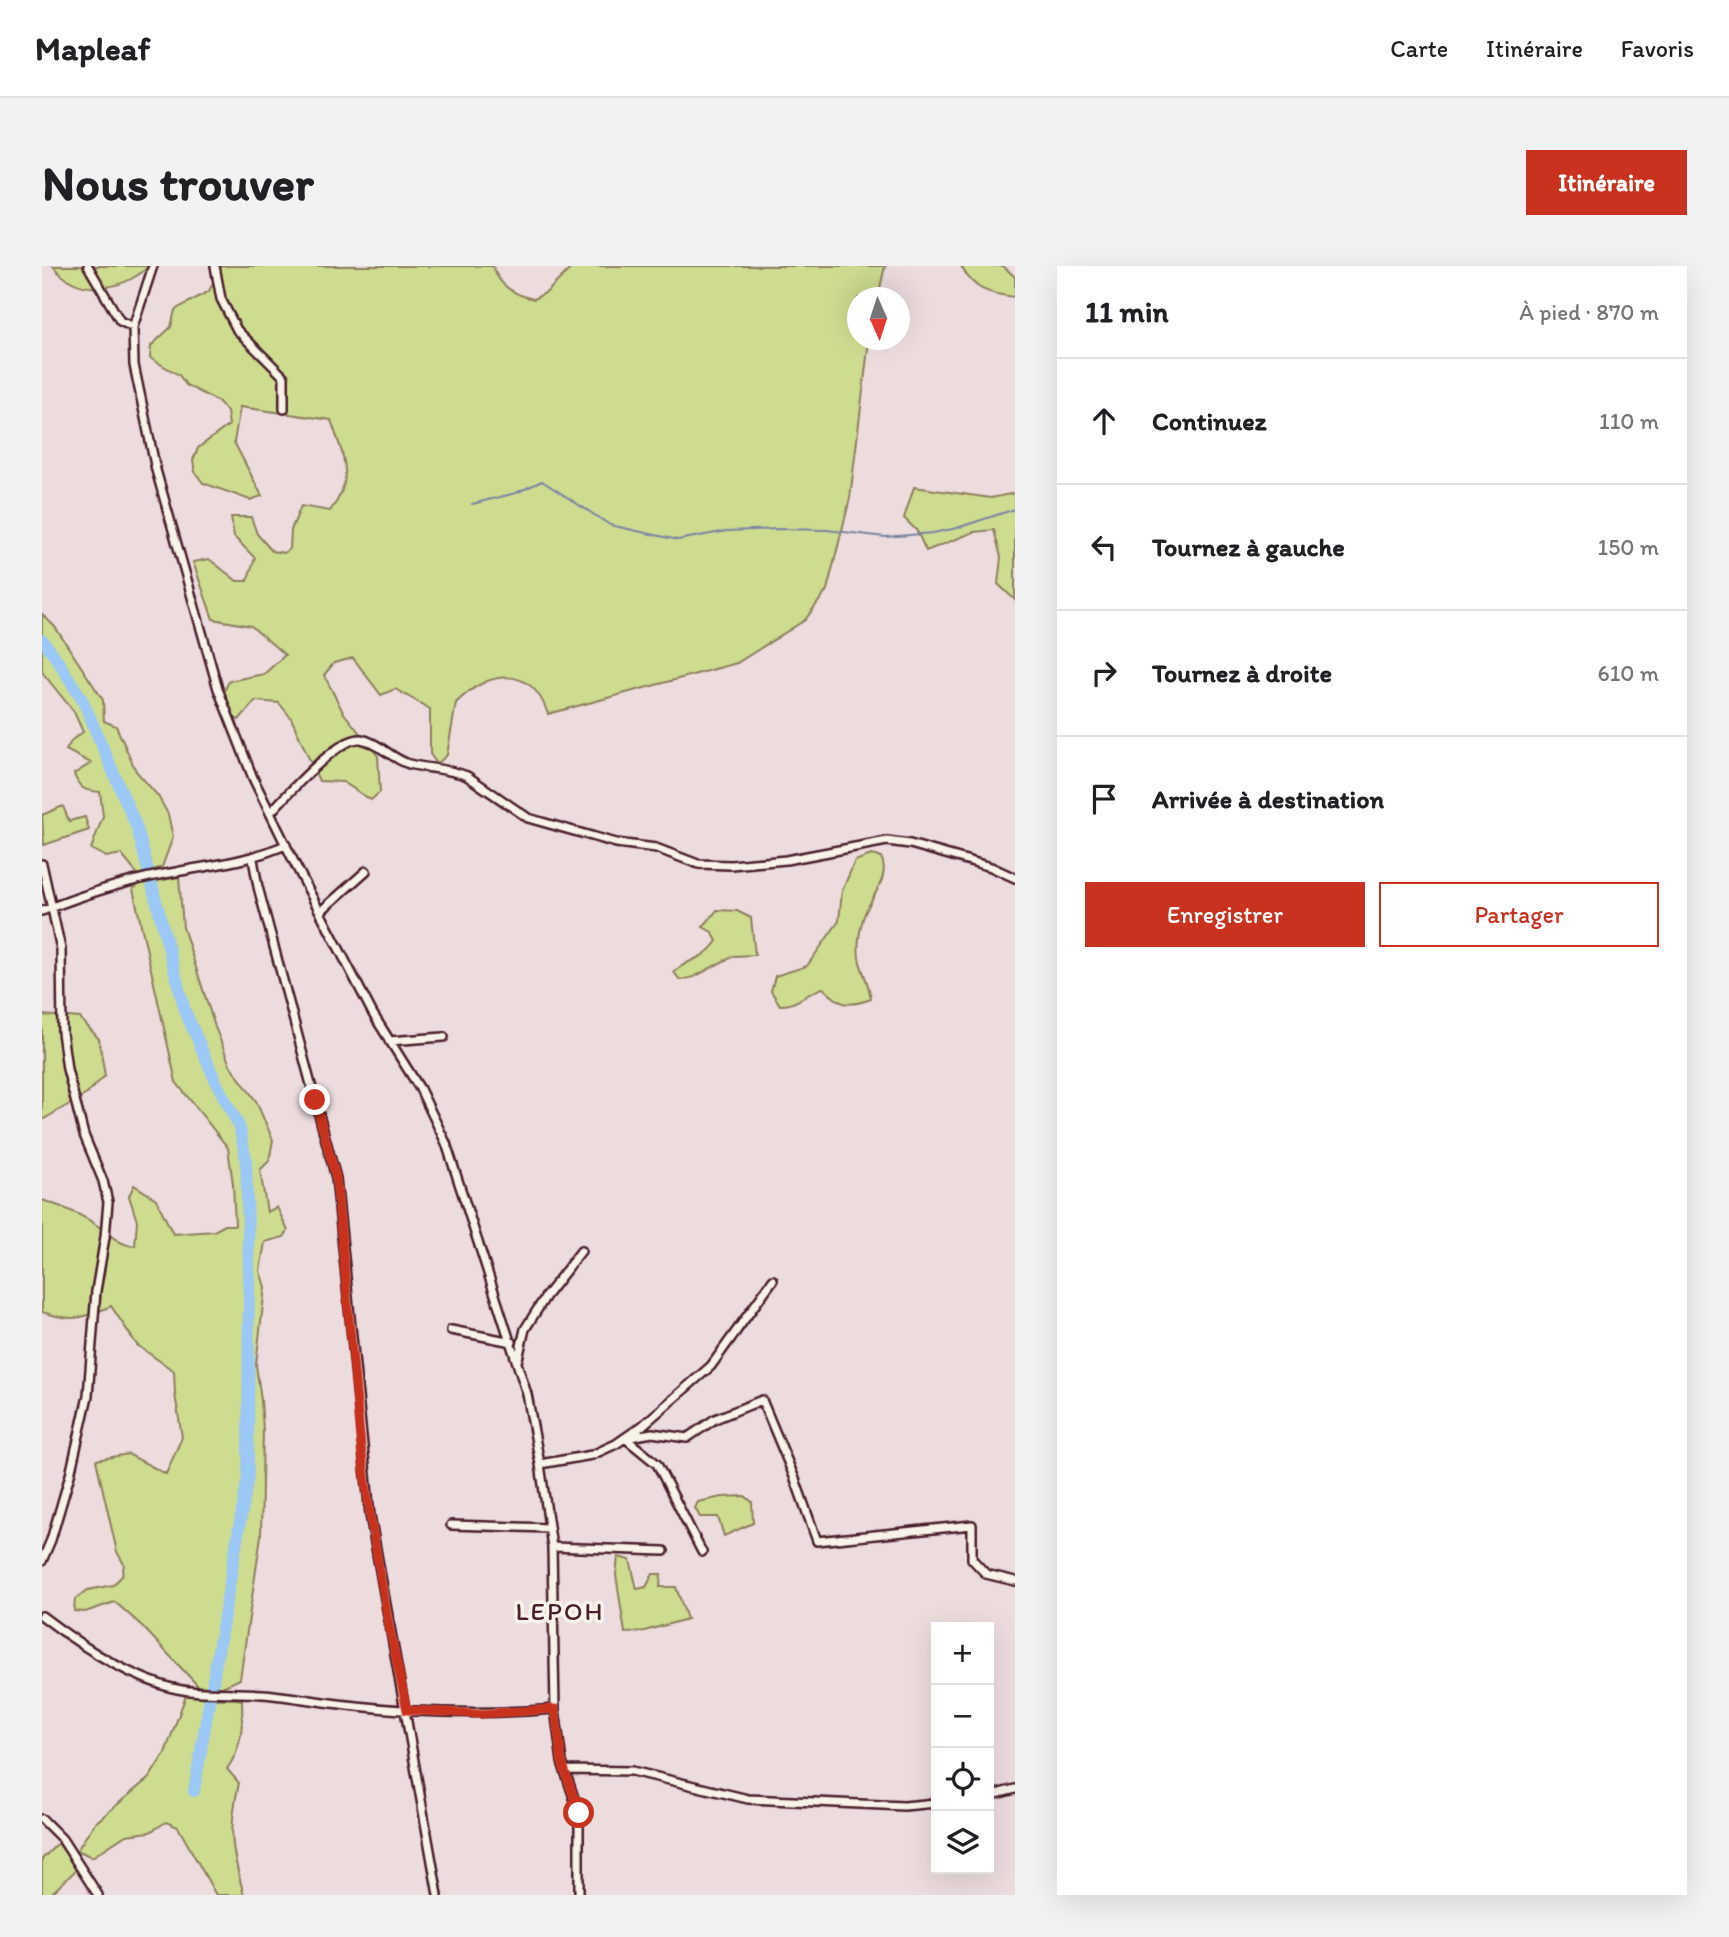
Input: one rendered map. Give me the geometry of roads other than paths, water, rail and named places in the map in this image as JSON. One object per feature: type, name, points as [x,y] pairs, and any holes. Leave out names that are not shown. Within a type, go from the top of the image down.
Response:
[{"type":"street","points":[[88,266],[120,321],[133,327]]},
{"type":"street","points":[[153,266],[133,327],[132,344],[139,394],[177,548],[227,716],[253,778],[286,845],[389,1041],[420,1089],[446,1143],[518,1359],[527,1394],[550,1528],[555,1709],[565,1770],[579,1813],[579,1895]]},
{"type":"street","points":[[215,266],[220,299],[237,330],[284,377],[284,409]]},
{"type":"street","points":[[270,813],[330,754],[349,742],[361,739],[409,764],[467,776],[528,818],[616,843],[656,848],[698,864],[786,860],[887,841],[915,845],[991,867],[1015,878]]},
{"type":"street","points":[[42,911],[136,880],[253,859],[286,845]]},
{"type":"street","points":[[253,859],[258,887],[336,1178],[361,1447],[370,1515],[438,1895]]},
{"type":"street","points":[[42,863],[61,950],[62,1032],[67,1069],[84,1135],[106,1190],[108,1214],[96,1291],[92,1364],[84,1418],[51,1540],[42,1561]]},
{"type":"street","points":[[321,911],[366,871]]},
{"type":"street","points":[[389,1041],[444,1037]]},
{"type":"street","points":[[518,1359],[525,1329],[545,1296],[581,1251]]},
{"type":"street","points":[[540,1464],[592,1455],[625,1438],[711,1366],[773,1280]]},
{"type":"street","points":[[450,1331],[512,1342]]},
{"type":"street","points":[[625,1438],[652,1433],[687,1438],[715,1419],[762,1401],[795,1479],[817,1541],[972,1525],[972,1559],[986,1574],[1015,1581]]},
{"type":"street","points":[[625,1438],[657,1464],[702,1552]]},
{"type":"street","points":[[451,1525],[550,1528]]},
{"type":"street","points":[[552,1547],[664,1551]]},
{"type":"street","points":[[42,1616],[113,1663],[164,1685],[204,1693],[262,1694],[407,1710],[479,1714],[555,1709]]},
{"type":"street","points":[[565,1770],[632,1771],[748,1800],[904,1806],[931,1803]]},
{"type":"street","points":[[994,1795],[1015,1790]]},
{"type":"street","points":[[42,1819],[62,1839],[98,1895]]},
{"type":"waterway","points":[[472,504],[516,493],[542,481],[610,525],[678,540],[727,531],[780,529],[827,530],[885,537],[933,533],[1015,509]]},
{"type":"waterway","points":[[42,640],[83,701],[137,828],[185,1011],[239,1126],[246,1159],[249,1268],[248,1476],[194,1791]]},
{"type":"district","name":"LEPOH","points":[[560,1611]]}]
